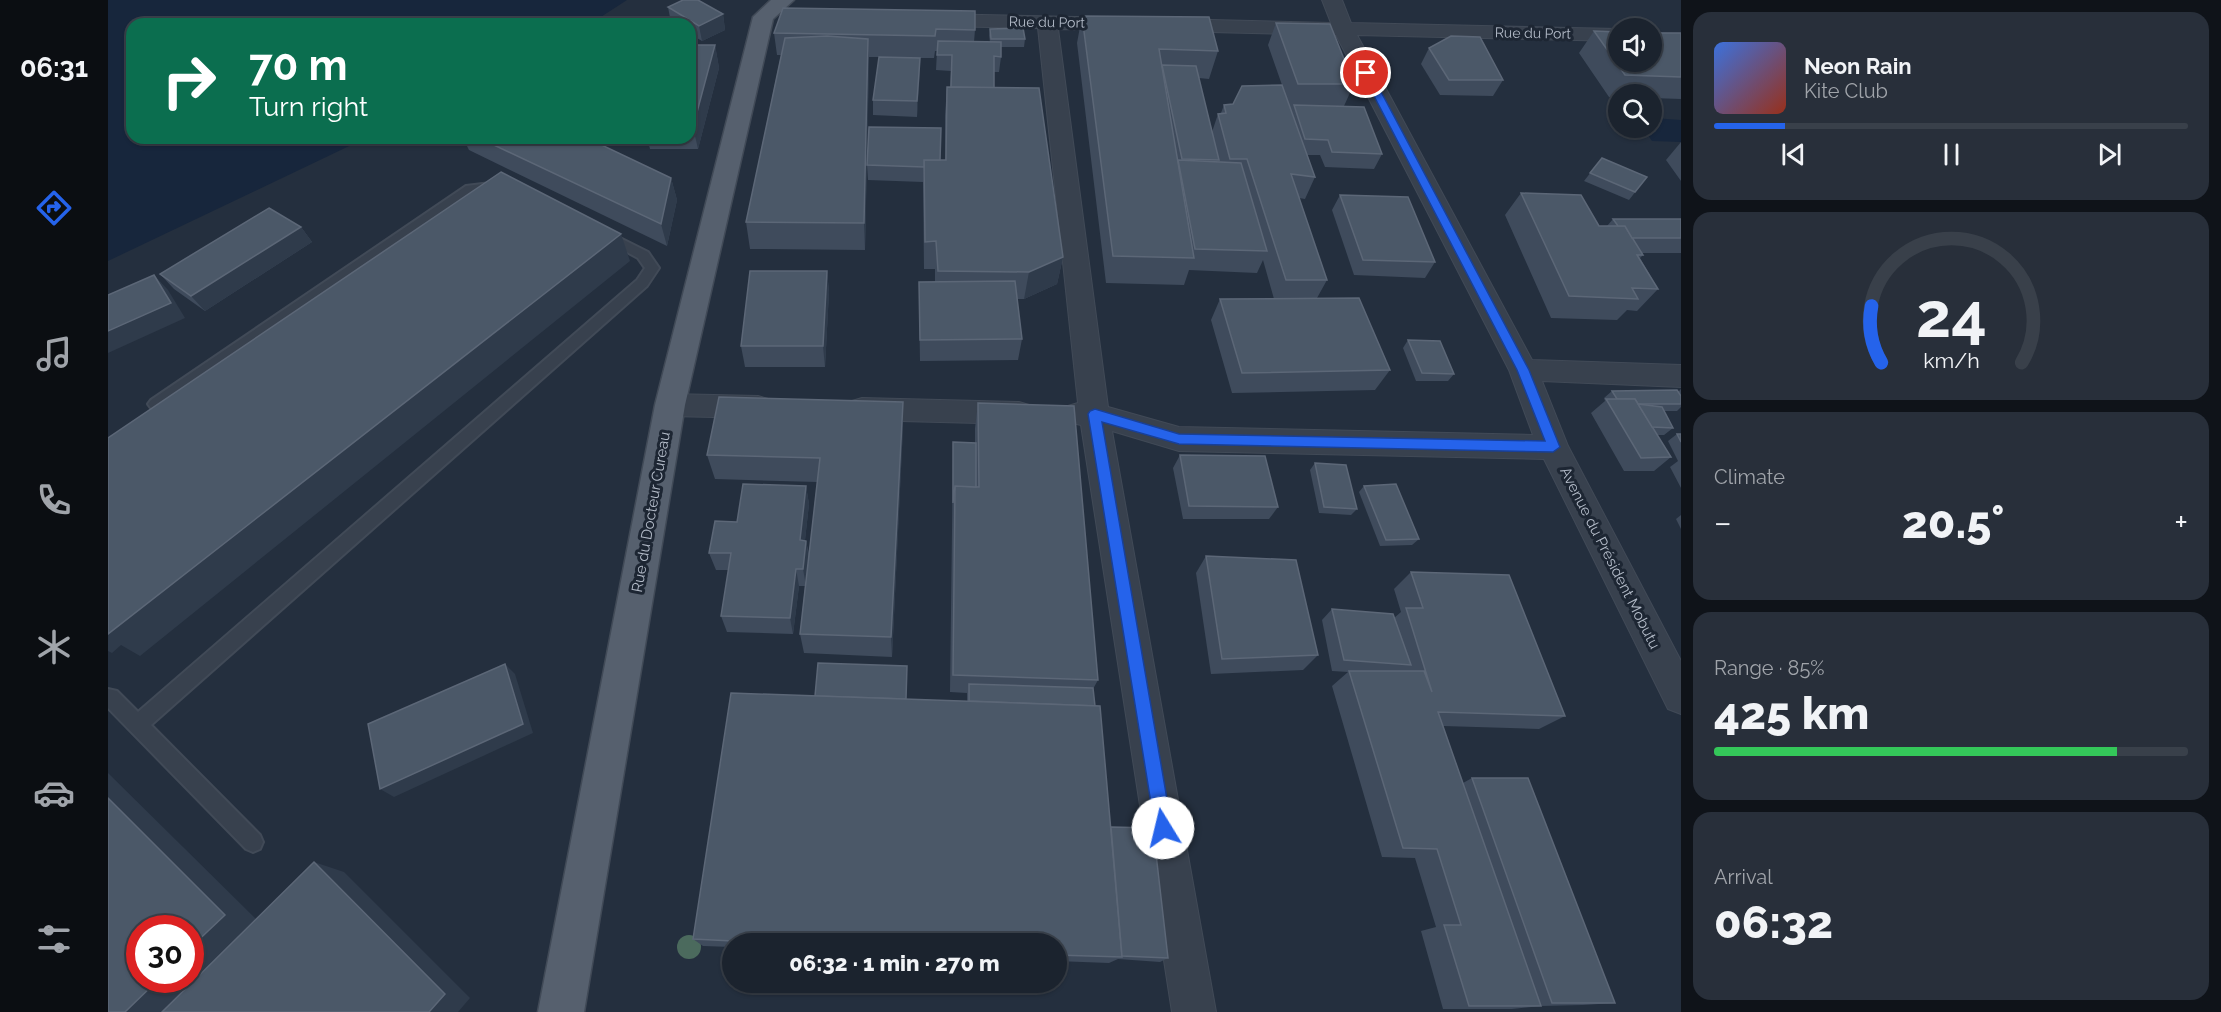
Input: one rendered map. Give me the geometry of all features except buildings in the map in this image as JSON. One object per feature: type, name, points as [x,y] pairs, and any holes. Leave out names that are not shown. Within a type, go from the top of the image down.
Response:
[{"type":"main road","name":"Rue du Docteur Cureau","points":[[561,1012],[670,405],[774,9]]},
{"type":"street","name":"Avenue du Président Mobutu","points":[[1332,0],[1344,30],[1523,370],[1553,447],[1681,698]]},
{"type":"street","points":[[774,9],[799,18]]},
{"type":"street","name":"Rue du Port","points":[[917,20],[1608,35]]},
{"type":"street","points":[[1047,22],[1095,414],[1194,1012]]},
{"type":"street","points":[[1523,370],[1681,376]]},
{"type":"street","points":[[670,405],[788,408]]},
{"type":"street","points":[[835,409],[1095,414],[1179,439],[1553,447]]},
{"type":"lane","points":[[156,404],[470,189],[488,185],[518,188]]},
{"type":"lane","points":[[137,724],[642,283],[652,267],[643,255],[590,226]]},
{"type":"lane","points":[[109,697],[253,842]]},
{"type":"water","points":[[108,0],[627,0],[599,18],[126,18],[126,144],[353,144],[108,261]]},
{"type":"water","points":[[1662,119],[1681,120],[1681,142],[1652,141],[1650,138],[1662,138]]},
{"type":"route","points":[[1163,828],[1095,414],[1179,439],[1553,447],[1523,370],[1366,73]]}]
